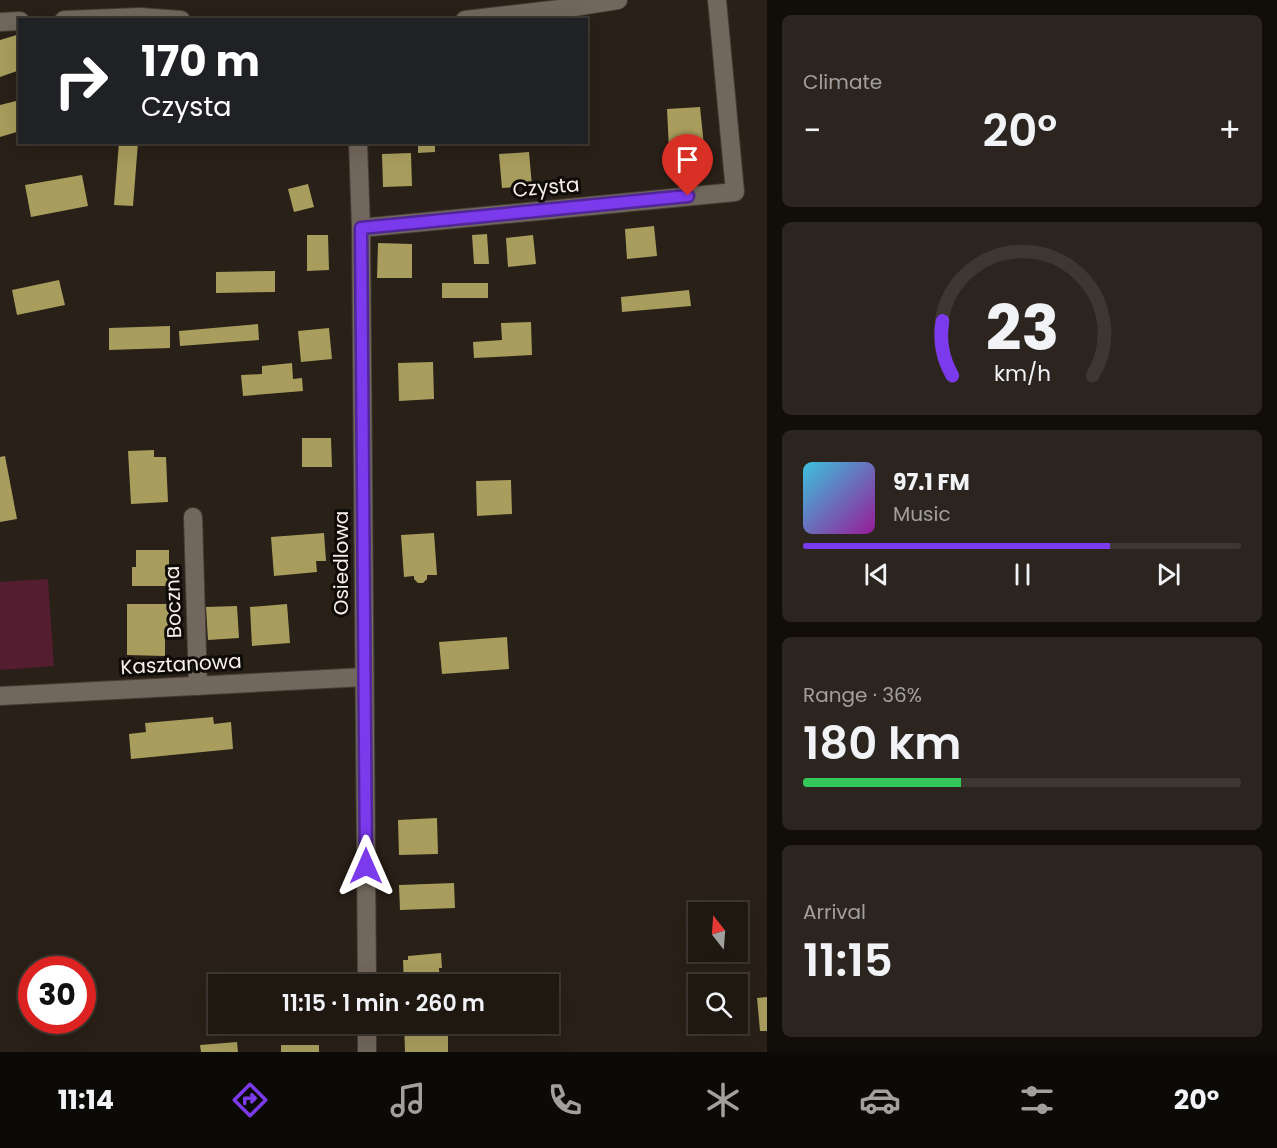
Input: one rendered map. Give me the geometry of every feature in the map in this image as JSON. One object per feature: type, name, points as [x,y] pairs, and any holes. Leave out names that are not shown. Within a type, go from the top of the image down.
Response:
[{"type":"street","points":[[482,18],[618,0]]},
{"type":"street","name":"Czysta","points":[[361,228],[735,192],[717,0]]},
{"type":"street","points":[[115,18],[154,18]]},
{"type":"street","points":[[0,22],[18,21]]},
{"type":"street","name":"Osiedlowa","points":[[358,144],[361,228],[367,974]]},
{"type":"street","name":"Boczna","points":[[193,517],[198,686]]},
{"type":"street","name":"Kasztanowa","points":[[0,696],[364,677]]},
{"type":"street","points":[[367,1034],[367,1052]]},
{"type":"shaded area","points":[[48,579],[54,666],[0,670],[0,582]]},
{"type":"building","points":[[18,35],[18,71],[0,77],[0,40]]},
{"type":"building","points":[[18,100],[18,132],[0,137],[0,105]]},
{"type":"building","points":[[700,107],[704,146],[669,150],[667,109]]},
{"type":"building","points":[[119,144],[138,144],[133,206],[114,205]]},
{"type":"building","points":[[418,144],[435,144],[435,152],[418,153]]},
{"type":"building","points":[[529,152],[532,186],[502,188],[499,154]]},
{"type":"building","points":[[411,153],[412,186],[383,187],[382,154]]},
{"type":"building","points":[[82,175],[88,206],[31,217],[25,185]]},
{"type":"building","points":[[308,184],[314,207],[294,212],[288,189]]},
{"type":"building","points":[[654,226],[657,256],[627,259],[625,229]]},
{"type":"building","points":[[487,234],[489,264],[474,264],[472,235]]},
{"type":"building","points":[[307,235],[328,235],[329,270],[307,271]]},
{"type":"building","points":[[533,235],[536,264],[508,267],[506,238]]},
{"type":"building","points":[[378,243],[412,244],[412,278],[377,278]]},
{"type":"building","points":[[275,271],[275,292],[216,293],[216,272]]},
{"type":"building","points":[[59,280],[65,305],[17,315],[12,290]]},
{"type":"building","points":[[442,283],[488,283],[488,298],[442,298]]},
{"type":"building","points":[[689,290],[691,306],[622,312],[621,297]]},
{"type":"building","points":[[531,322],[532,355],[474,358],[473,342],[502,340],[501,323]]},
{"type":"building","points":[[258,324],[259,340],[180,346],[179,331]]},
{"type":"building","points":[[170,326],[170,348],[109,350],[109,328]]},
{"type":"building","points":[[329,328],[332,359],[301,362],[298,331]]},
{"type":"building","points":[[433,362],[434,399],[399,401],[398,363]]},
{"type":"building","points":[[292,363],[293,379],[302,378],[303,391],[243,396],[241,375],[262,374],[262,366]]},
{"type":"building","points":[[302,438],[331,438],[332,467],[302,467]]},
{"type":"building","points":[[154,450],[154,457],[166,457],[168,502],[131,504],[128,451]]},
{"type":"building","points":[[5,456],[17,519],[0,522],[0,457]]},
{"type":"building","points":[[511,480],[512,514],[477,516],[476,481]]},
{"type":"building","points":[[324,533],[326,561],[316,561],[317,572],[274,576],[271,537]]},
{"type":"building","points":[[434,533],[437,575],[427,575],[423,583],[418,583],[414,576],[404,577],[401,535]]},
{"type":"building","points":[[136,550],[169,550],[169,567],[175,567],[175,586],[132,586],[132,567],[136,567]]},
{"type":"building","points":[[127,604],[170,604],[170,636],[165,636],[165,656],[127,655]]},
{"type":"building","points":[[287,604],[290,643],[252,646],[250,607]]},
{"type":"building","points":[[237,606],[239,638],[208,640],[206,607]]},
{"type":"building","points":[[507,637],[509,669],[442,674],[439,642]]},
{"type":"building","points":[[213,717],[214,724],[231,722],[233,749],[131,759],[129,734],[146,732],[145,723]]},
{"type":"building","points":[[437,818],[438,854],[399,855],[398,820]]},
{"type":"building","points":[[454,883],[455,908],[400,910],[399,885]]},
{"type":"building","points":[[441,953],[442,968],[439,968],[439,974],[404,974],[403,960],[408,960],[408,956]]},
{"type":"building","points":[[767,997],[767,1031],[760,1031],[757,998]]},
{"type":"building","points":[[404,1034],[448,1034],[448,1052],[405,1052]]},
{"type":"building","points":[[237,1042],[238,1052],[201,1052],[200,1045]]},
{"type":"building","points":[[281,1045],[319,1045],[319,1052],[281,1052]]},
{"type":"route","points":[[366,866],[361,228],[688,196]]}]
